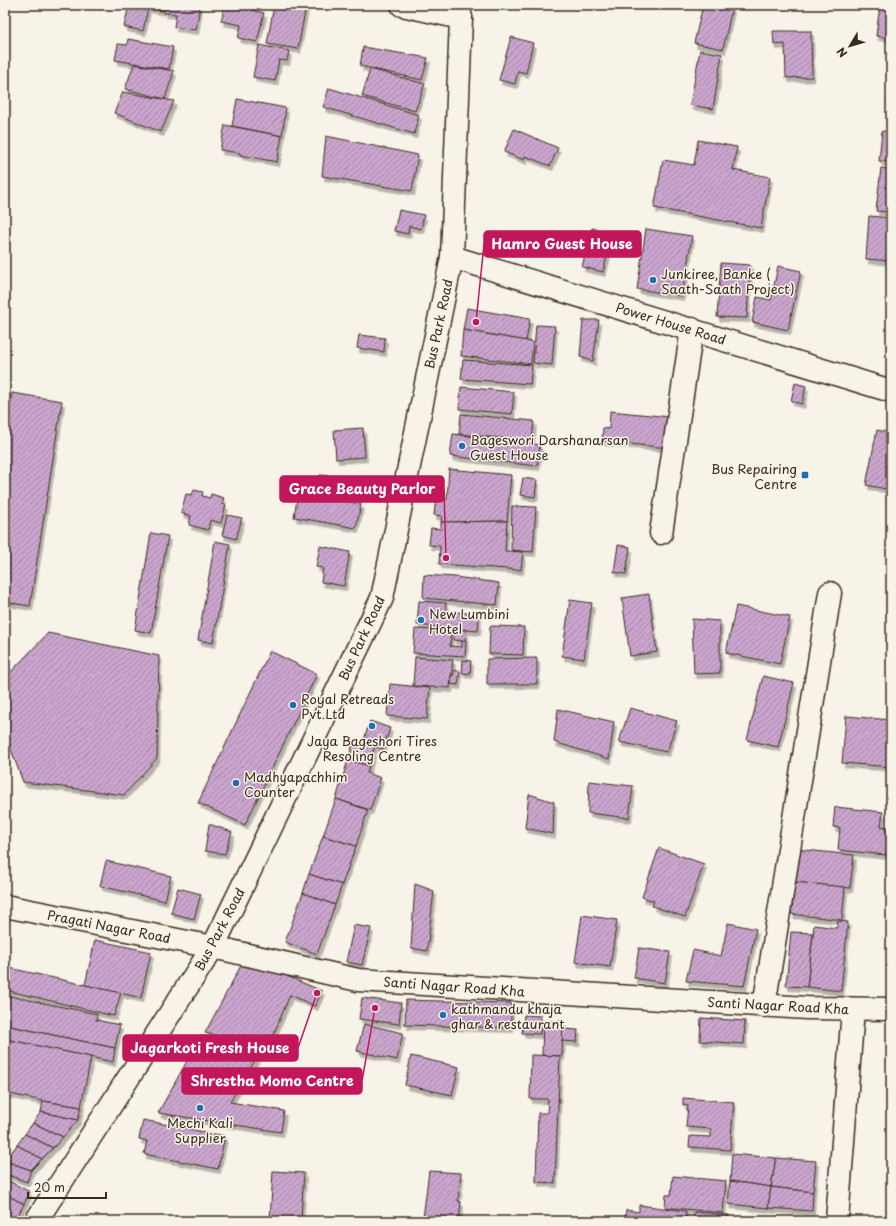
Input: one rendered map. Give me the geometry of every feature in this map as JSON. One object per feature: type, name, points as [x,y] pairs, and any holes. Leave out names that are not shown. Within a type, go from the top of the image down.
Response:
[{"type":"street","points":[[402,5],[459,12]]},
{"type":"street","name":"Bus Park Road","points":[[36,1221],[213,947],[382,598],[452,257],[459,12]]},
{"type":"street","name":"Power House Road","points":[[452,257],[891,390]]},
{"type":"street","points":[[661,533],[692,329]]},
{"type":"street","points":[[764,1006],[830,593]]},
{"type":"street","name":"Pragati Nagar Road","points":[[5,906],[213,947]]},
{"type":"street","name":"Santi Nagar Road Kha","points":[[213,947],[358,980],[764,1006],[891,1009]]},
{"type":"street","points":[[837,1221],[853,1009]]},
{"type":"building","points":[[129,5],[163,5],[162,11],[148,8],[143,31],[124,27]]},
{"type":"building","points":[[165,5],[200,5],[196,30],[174,27],[176,14],[164,13]]},
{"type":"building","points":[[225,5],[254,5],[252,10],[264,13],[257,42],[238,38],[241,25],[221,21]]},
{"type":"building","points":[[274,5],[306,6],[298,49],[267,44]]},
{"type":"building","points":[[703,5],[715,5],[732,8],[723,49],[694,43]]},
{"type":"building","points":[[880,5],[891,5],[891,38],[876,36]]},
{"type":"building","points":[[773,31],[811,31],[812,77],[786,78],[785,44],[774,45]]},
{"type":"building","points":[[511,37],[533,43],[526,73],[518,71],[515,84],[499,80]]},
{"type":"building","points":[[128,39],[173,47],[169,69],[115,60],[118,44],[127,45]]},
{"type":"building","points":[[259,45],[289,51],[287,61],[279,60],[275,81],[253,77]]},
{"type":"building","points":[[363,47],[428,58],[422,80],[360,66]]},
{"type":"building","points":[[700,50],[722,54],[713,109],[690,105]]},
{"type":"building","points":[[134,64],[174,71],[165,99],[125,89]]},
{"type":"building","points":[[370,69],[425,84],[415,111],[362,96]]},
{"type":"building","points":[[891,74],[891,104],[888,104]]},
{"type":"building","points":[[329,88],[419,115],[414,134],[323,107]]},
{"type":"building","points":[[123,92],[174,101],[161,132],[114,113]]},
{"type":"building","points":[[237,99],[286,108],[282,136],[232,126]]},
{"type":"building","points":[[225,125],[282,136],[277,162],[220,150]]},
{"type":"building","points":[[514,129],[558,148],[550,166],[525,156],[524,160],[504,152]]},
{"type":"building","points":[[882,131],[891,132],[891,162],[879,161]]},
{"type":"building","points":[[326,136],[418,155],[412,191],[322,176]]},
{"type":"building","points":[[698,140],[737,147],[733,170],[770,177],[761,228],[654,208],[663,160],[694,165]]},
{"type":"building","points":[[881,168],[891,169],[891,212],[876,211]]},
{"type":"building","points":[[399,210],[424,215],[421,229],[409,226],[408,234],[394,231]]},
{"type":"building","points":[[869,216],[891,218],[891,261],[866,259]]},
{"type":"building","points":[[592,228],[613,233],[603,272],[582,267]]},
{"type":"building","points":[[646,229],[692,236],[682,296],[637,289]]},
{"type":"building","points":[[721,263],[750,265],[747,318],[717,317]]},
{"type":"building","points":[[778,266],[801,271],[788,330],[752,322],[757,297],[771,300]]},
{"type":"building","points":[[467,308],[530,319],[526,341],[463,330]]},
{"type":"building","points":[[583,320],[599,320],[593,361],[580,357]]},
{"type":"building","points":[[536,325],[555,326],[552,365],[533,363]]},
{"type":"building","points":[[463,330],[533,342],[531,364],[461,356]]},
{"type":"building","points":[[359,335],[385,338],[384,352],[357,348]]},
{"type":"building","points":[[463,360],[532,365],[530,384],[461,379]]},
{"type":"building","points":[[795,383],[806,386],[802,404],[791,401]]},
{"type":"building","points":[[461,387],[514,392],[512,414],[459,409]]},
{"type":"building","points":[[12,393],[62,401],[30,606],[5,602],[5,435]]},
{"type":"building","points":[[610,411],[670,417],[668,448],[602,441],[603,428],[609,429]]},
{"type":"building","points":[[461,414],[534,421],[532,441],[459,434]]},
{"type":"building","points":[[363,428],[365,457],[336,459],[334,430]]},
{"type":"building","points":[[877,430],[891,433],[891,490],[866,485]]},
{"type":"building","points":[[453,434],[540,445],[537,466],[450,456]]},
{"type":"building","points":[[449,469],[511,475],[507,521],[441,522],[442,516],[434,515],[436,498],[447,499]]},
{"type":"building","points":[[320,475],[351,477],[349,495],[319,493]]},
{"type":"building","points":[[523,478],[537,480],[535,497],[520,495]]},
{"type":"building","points":[[194,490],[203,492],[202,496],[210,498],[211,494],[224,498],[222,504],[226,505],[221,523],[210,520],[208,530],[189,525],[191,516],[181,513],[186,494],[192,495]]},
{"type":"building","points":[[298,493],[361,504],[356,528],[294,517]]},
{"type":"building","points":[[512,506],[536,507],[533,552],[511,550]]},
{"type":"building","points":[[227,515],[242,518],[236,539],[222,535]]},
{"type":"building","points":[[507,521],[505,551],[523,552],[521,570],[439,564],[440,546],[429,545],[431,528],[441,529],[441,522]]},
{"type":"building","points":[[151,533],[168,536],[151,633],[135,630]]},
{"type":"building","points":[[215,541],[230,544],[213,643],[198,640]]},
{"type":"building","points":[[618,545],[630,547],[626,574],[614,572]]},
{"type":"building","points":[[320,546],[350,552],[344,586],[321,582],[323,568],[316,567]]},
{"type":"building","points":[[424,575],[455,577],[499,583],[497,605],[423,598]]},
{"type":"building","points":[[649,594],[657,652],[630,656],[622,598]]},
{"type":"building","points":[[570,600],[592,603],[584,659],[562,656]]},
{"type":"building","points":[[419,601],[446,603],[446,611],[479,614],[478,631],[417,625]]},
{"type":"building","points":[[736,606],[790,617],[780,664],[726,653]]},
{"type":"building","points":[[692,619],[720,621],[720,673],[694,674]]},
{"type":"building","points":[[490,626],[524,627],[523,655],[489,654]]},
{"type":"building","points":[[415,629],[451,631],[450,646],[462,647],[462,641],[466,641],[465,656],[413,653]]},
{"type":"building","points":[[453,629],[466,630],[465,641],[453,640]]},
{"type":"building","points":[[48,633],[159,656],[157,758],[124,795],[23,782],[5,733],[5,678]]},
{"type":"building","points":[[270,651],[317,674],[245,825],[198,803]]},
{"type":"building","points":[[415,657],[453,660],[450,688],[413,686]]},
{"type":"building","points":[[537,658],[537,684],[487,684],[487,659]]},
{"type":"building","points":[[463,660],[471,661],[470,674],[462,673]]},
{"type":"building","points":[[454,670],[460,671],[458,685],[451,684],[451,675],[453,676]]},
{"type":"building","points":[[763,676],[794,683],[778,747],[747,740]]},
{"type":"building","points":[[390,684],[430,688],[427,719],[387,716]]},
{"type":"building","points":[[630,708],[677,721],[667,752],[619,742]]},
{"type":"building","points":[[558,709],[614,722],[609,759],[554,742]]},
{"type":"building","points":[[846,716],[891,720],[891,767],[842,763]]},
{"type":"building","points":[[370,721],[390,728],[383,749],[363,743]]},
{"type":"building","points":[[354,740],[375,746],[369,766],[348,760]]},
{"type":"building","points":[[348,760],[369,766],[367,773],[381,778],[370,810],[336,799]]},
{"type":"building","points":[[589,781],[633,786],[629,818],[588,813]]},
{"type":"building","points":[[529,794],[554,802],[553,834],[525,828]]},
{"type":"building","points":[[336,799],[368,810],[356,846],[323,836]]},
{"type":"building","points":[[835,807],[883,812],[881,826],[889,827],[886,855],[838,850],[840,828],[833,827]]},
{"type":"building","points":[[209,824],[232,832],[225,854],[205,851]]},
{"type":"building","points":[[323,836],[356,846],[342,885],[309,874]]},
{"type":"building","points":[[659,848],[704,864],[685,917],[652,906],[654,901],[642,897]]},
{"type":"building","points":[[795,849],[854,855],[850,888],[792,882]]},
{"type":"building","points":[[106,861],[171,876],[165,901],[100,886]]},
{"type":"building","points":[[309,874],[342,885],[335,905],[303,893]]},
{"type":"building","points":[[795,882],[845,887],[842,920],[791,914]]},
{"type":"building","points":[[415,884],[434,891],[427,951],[411,948]]},
{"type":"building","points":[[178,888],[201,894],[194,919],[171,913]]},
{"type":"building","points":[[303,893],[335,905],[317,954],[285,942]]},
{"type":"building","points":[[582,915],[617,920],[610,967],[575,962]]},
{"type":"building","points":[[838,921],[848,922],[841,991],[807,987],[814,925],[837,928]]},
{"type":"building","points":[[728,923],[756,929],[744,986],[686,981],[693,950],[721,956]]},
{"type":"building","points":[[354,925],[371,928],[362,965],[346,962]]},
{"type":"building","points":[[791,932],[813,933],[807,987],[786,986]]},
{"type":"building","points":[[95,940],[151,952],[141,998],[85,985]]},
{"type":"building","points":[[639,948],[670,952],[665,983],[634,978]]},
{"type":"building","points":[[245,958],[322,991],[315,1006],[290,995],[268,1048],[205,1033]]},
{"type":"building","points":[[5,967],[121,993],[114,1016],[5,990]]},
{"type":"building","points":[[5,995],[97,1014],[96,1020],[120,1025],[115,1048],[5,1025]]},
{"type":"building","points":[[362,998],[401,1003],[399,1024],[359,1019]]},
{"type":"building","points":[[406,1000],[511,1003],[511,1028],[405,1025]]},
{"type":"building","points":[[524,1015],[541,1016],[540,1034],[522,1033]]},
{"type":"building","points":[[701,1018],[745,1021],[744,1044],[700,1041]]},
{"type":"building","points":[[543,1021],[563,1021],[562,1056],[542,1055]]},
{"type":"building","points":[[364,1024],[403,1033],[397,1060],[357,1051]]},
{"type":"building","points":[[5,1025],[115,1048],[113,1062],[5,1039]]},
{"type":"building","points":[[563,1029],[578,1030],[577,1042],[562,1041]]},
{"type":"building","points":[[201,1036],[260,1052],[230,1102],[284,1111],[281,1132],[158,1113]]},
{"type":"building","points":[[5,1039],[91,1057],[81,1107],[5,1093]]},
{"type":"building","points":[[531,1055],[560,1056],[555,1183],[536,1182],[538,1113],[547,1113],[548,1099],[530,1099]]},
{"type":"building","points":[[411,1056],[459,1067],[452,1095],[405,1085]]},
{"type":"building","points":[[683,1098],[734,1102],[730,1150],[689,1147],[690,1136],[711,1137],[711,1129],[686,1127],[688,1106],[683,1105]]},
{"type":"building","points":[[43,1101],[81,1107],[78,1120],[41,1112]]},
{"type":"building","points":[[41,1112],[78,1120],[63,1137],[33,1123]]},
{"type":"building","points":[[143,1120],[225,1136],[218,1169],[144,1154],[147,1141],[139,1139]]},
{"type":"building","points":[[33,1123],[63,1137],[53,1148],[25,1134]]},
{"type":"building","points":[[25,1134],[53,1148],[42,1159],[17,1145]]},
{"type":"building","points":[[17,1145],[42,1159],[31,1170],[5,1161]]},
{"type":"building","points":[[732,1154],[776,1158],[771,1187],[730,1181]]},
{"type":"building","points":[[776,1158],[816,1161],[813,1192],[771,1187]]},
{"type":"building","points":[[5,1161],[31,1170],[27,1182],[5,1174]]},
{"type":"building","points":[[273,1171],[304,1173],[301,1219],[287,1218],[287,1220],[270,1220]]},
{"type":"building","points":[[429,1171],[461,1173],[458,1201],[461,1202],[459,1221],[423,1218]]},
{"type":"building","points":[[673,1176],[726,1181],[723,1213],[665,1207],[666,1195],[671,1195]]},
{"type":"building","points":[[5,1179],[30,1192],[24,1204],[5,1194]]},
{"type":"building","points":[[730,1181],[771,1187],[768,1208],[728,1204]]},
{"type":"building","points":[[771,1187],[813,1192],[812,1211],[768,1208]]},
{"type":"building","points":[[5,1194],[24,1204],[15,1221],[5,1218]]},
{"type":"building","points":[[639,1205],[686,1211],[685,1221],[625,1221],[626,1210],[639,1212]]},
{"type":"building","points":[[694,1212],[729,1215],[729,1221],[693,1221]]},
{"type":"building","points":[[423,1218],[445,1221],[422,1221]]},
{"type":"place","name":"Junkiree, Banke ( Saath-Saath Project)","points":[[653,280]]},
{"type":"place","name":"Hamro Guest House","points":[[476,322]]},
{"type":"place","name":"Bageswori Darshanarsan Guest House","points":[[462,446]]},
{"type":"place","name":"Bus Repairing Centre","points":[[805,475]]},
{"type":"place","name":"Grace Beauty Parlor","points":[[446,558]]},
{"type":"place","name":"New Lumbini Hotel","points":[[421,620]]},
{"type":"place","name":"Royal Retreads Pvt.Ltd","points":[[293,705]]},
{"type":"place","name":"Jaya Bageshori Tires Resoling Centre","points":[[372,726]]},
{"type":"place","name":"Madhyapachhim Counter","points":[[236,783]]},
{"type":"place","name":"Jagarkoti Fresh House","points":[[317,993]]},
{"type":"place","name":"Shrestha Momo Centre","points":[[375,1008]]},
{"type":"place","name":"kathmandu khaja ghar & restaurant","points":[[443,1015]]},
{"type":"place","name":"Mechi Kali Supplier","points":[[200,1108]]}]
